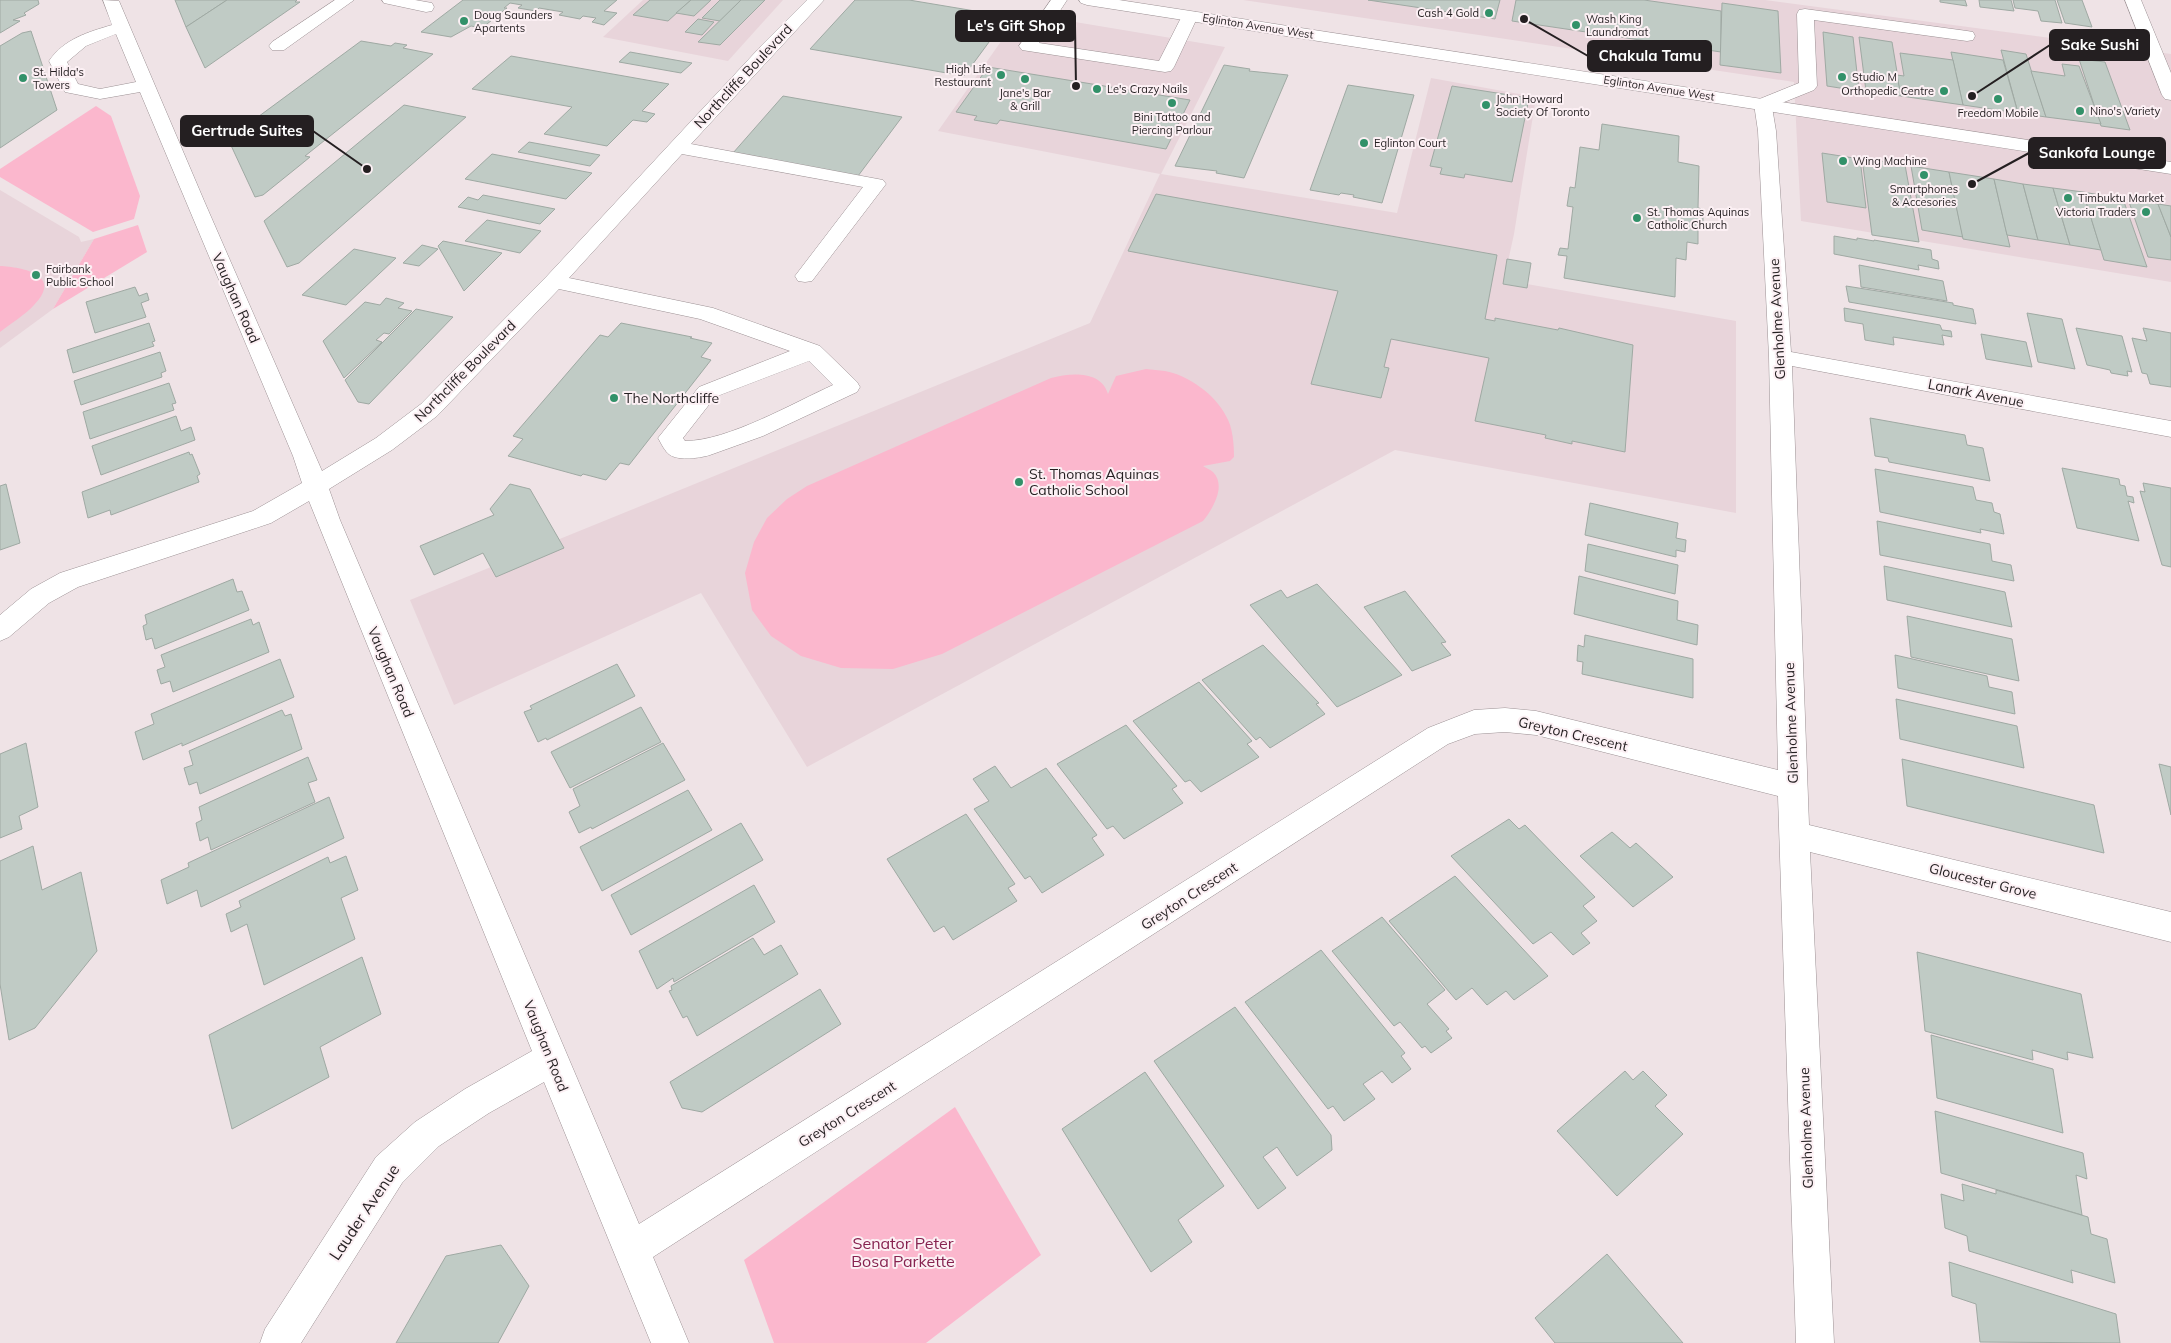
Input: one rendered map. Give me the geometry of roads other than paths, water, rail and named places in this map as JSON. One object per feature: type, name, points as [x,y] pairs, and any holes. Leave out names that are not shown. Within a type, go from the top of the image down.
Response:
[{"type":"street","points":[[278,46],[346,0]]},
{"type":"street","points":[[390,0],[426,7]]},
{"type":"street","name":"Northcliffe Boulevard","points":[[0,630],[40,596],[69,580],[262,517],[384,444],[429,410],[554,281],[676,147],[816,0]]},
{"type":"street","points":[[1059,0],[1028,46],[1165,67],[1190,16]]},
{"type":"street","name":"Eglinton Avenue West","points":[[1087,0],[2171,168]]},
{"type":"street","points":[[2133,0],[2163,57],[2171,95]]},
{"type":"street","name":"Vaughan Road","points":[[111,1],[316,486],[328,520],[670,1343]]},
{"type":"street","points":[[1763,104],[1808,86],[1805,14],[1967,36]]},
{"type":"street","points":[[122,28],[91,36],[71,46],[58,61],[70,88],[89,95],[112,94],[146,85]]},
{"type":"street","name":"Glenholme Avenue","points":[[1763,104],[1767,131],[1780,357],[1793,787],[1815,1343]]},
{"type":"street","points":[[676,147],[876,184],[805,276]]},
{"type":"street","points":[[554,281],[705,313],[812,351],[849,387],[755,430],[702,449],[678,449],[670,438],[706,392],[812,351]]},
{"type":"street","name":"Lanark Avenue","points":[[1780,357],[2171,429]]},
{"type":"street","name":"Greyton Crescent","points":[[630,1250],[1438,736],[1474,722],[1505,720],[1536,723],[1793,787]]},
{"type":"street","name":"Gloucester Grove","points":[[1795,836],[2171,927]]},
{"type":"street","name":"Lauder Avenue","points":[[279,1343],[372,1195],[390,1170],[408,1150],[427,1134],[552,1059]]},
{"type":"place","name":"Cash 4 Gold","points":[[1489,13]]},
{"type":"place","name":"Chakula Tamu","points":[[1524,19]]},
{"type":"place","name":"Doug Saunders Apartents","points":[[464,21]]},
{"type":"place","name":"Wash King Laundromat","points":[[1576,25]]},
{"type":"place","name":"High Life Restaurant","points":[[1001,75]]},
{"type":"place","name":"Studio M","points":[[1842,77]]},
{"type":"place","name":"St. Hilda's Towers","points":[[23,78]]},
{"type":"place","name":"Jane's Bar & Grill","points":[[1025,79]]},
{"type":"place","name":"Le's Gift Shop","points":[[1076,86]]},
{"type":"place","name":"Le's Crazy Nails","points":[[1097,89]]},
{"type":"place","name":"Orthopedic Centre","points":[[1944,91]]},
{"type":"place","name":"Sake Sushi","points":[[1972,96]]},
{"type":"place","name":"Freedom Mobile","points":[[1998,99]]},
{"type":"place","name":"Bini Tattoo and Piercing Parlour","points":[[1172,103]]},
{"type":"place","name":"John Howard Society Of Toronto","points":[[1486,105]]},
{"type":"place","name":"Nino's Variety","points":[[2080,111]]},
{"type":"place","name":"Eglinton Court","points":[[1364,143]]},
{"type":"place","name":"Wing Machine","points":[[1843,161]]},
{"type":"place","name":"Gertrude Suites","points":[[367,169]]},
{"type":"place","name":"Smartphones & Accesories","points":[[1924,175]]},
{"type":"place","name":"Sankofa Lounge","points":[[1972,184]]},
{"type":"place","name":"Timbuktu Market","points":[[2068,198]]},
{"type":"place","name":"Victoria Traders","points":[[2146,212]]},
{"type":"place","name":"St. Thomas Aquinas Catholic Church","points":[[1637,218]]},
{"type":"place","name":"Fairbank Public School","points":[[36,275]]},
{"type":"place","name":"The Northcliffe","points":[[614,398]]},
{"type":"place","name":"St. Thomas Aquinas Catholic School","points":[[1019,482]]},
{"type":"park label","name":"Senator Peter Bosa Parkette","points":[[903,1252]]}]
